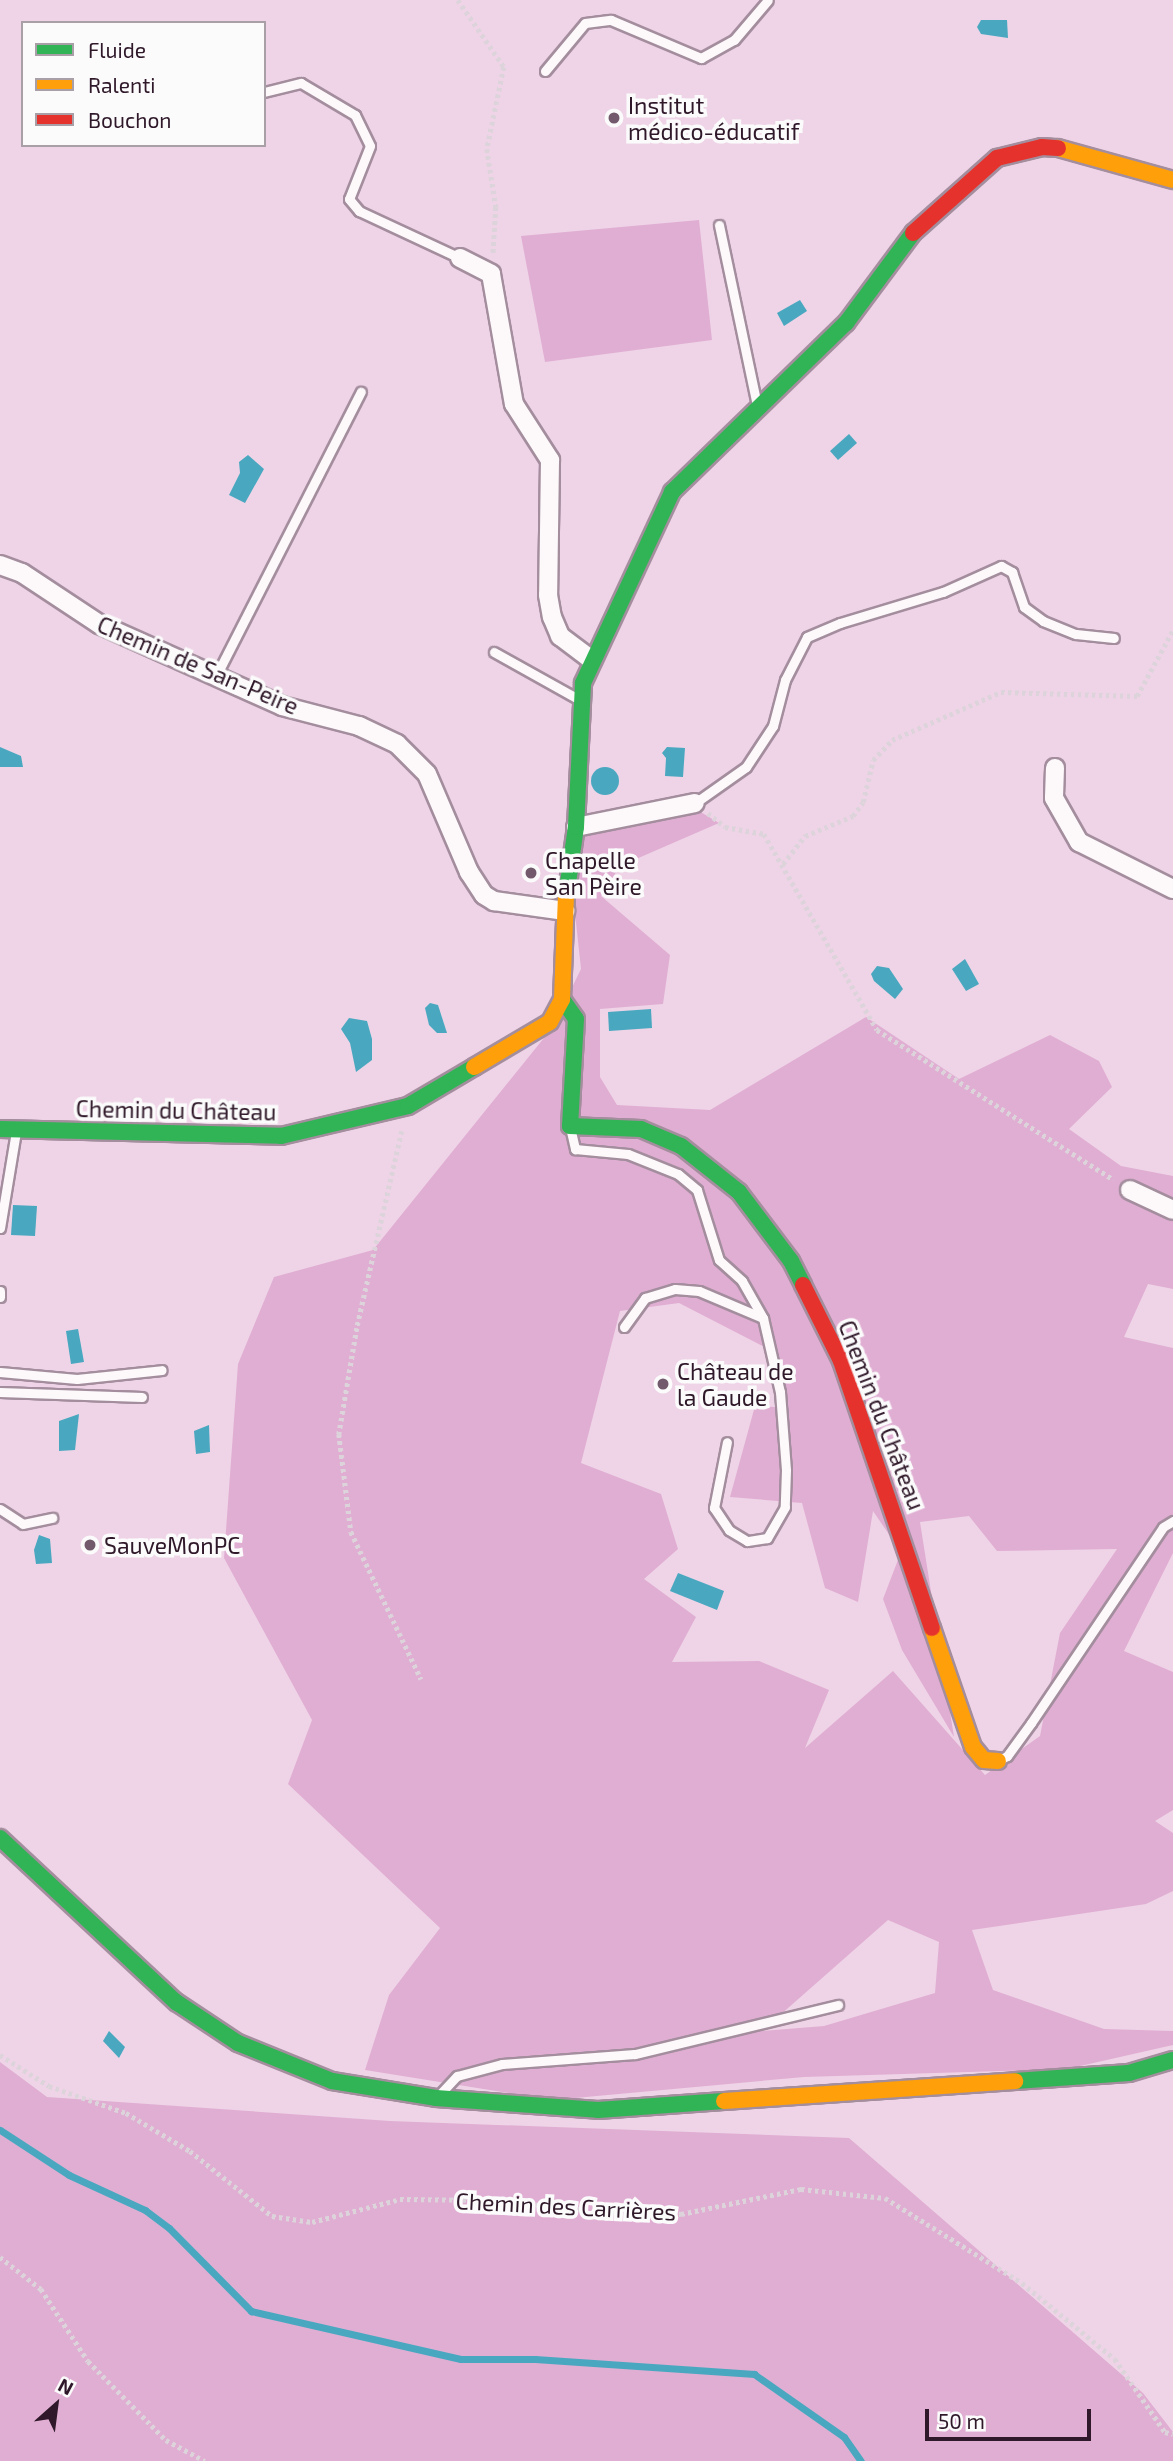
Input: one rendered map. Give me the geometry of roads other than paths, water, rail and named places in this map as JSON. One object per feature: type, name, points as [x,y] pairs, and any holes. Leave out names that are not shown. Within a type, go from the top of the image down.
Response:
[{"type":"street","points":[[570,1126],[576,1019],[562,999],[565,911],[576,827],[580,700],[592,660],[672,492],[846,323],[915,231],[997,158],[1042,146],[1068,149],[1173,180]]},
{"type":"street","points":[[460,258],[491,274],[514,404],[550,460],[548,596],[552,617],[560,636],[592,660]]},
{"type":"street","name":"Chemin de San-Peire","points":[[0,565],[22,573],[99,624],[282,706],[359,726],[397,744],[427,774],[469,872],[484,895],[494,901],[565,911]]},
{"type":"street","points":[[1055,768],[1054,799],[1079,842],[1173,889]]},
{"type":"street","points":[[576,827],[695,803]]},
{"type":"street","name":"Chemin du Château","points":[[8,1129],[281,1136],[408,1106],[550,1022],[562,999]]},
{"type":"street","name":"Chemin du Château","points":[[570,1126],[641,1129],[681,1146],[739,1192],[791,1261],[841,1361],[974,1747],[984,1760],[998,1760]]},
{"type":"street","points":[[1130,1190],[1173,1210]]},
{"type":"street","points":[[0,1838],[176,2002],[238,2043],[332,2081],[436,2098],[598,2109],[1129,2073],[1173,2060]]},
{"type":"lane","points":[[545,71],[585,23],[611,20],[701,58],[734,40],[768,0]]},
{"type":"lane","points":[[266,92],[301,83],[355,116],[370,146],[349,199],[359,211],[460,258]]},
{"type":"lane","points":[[719,225],[758,410]]},
{"type":"lane","points":[[216,676],[360,392]]},
{"type":"lane","points":[[695,803],[746,768],[773,726],[785,680],[807,637],[841,623],[943,592],[1001,566],[1012,572],[1024,607],[1043,621],[1076,634],[1114,638]]},
{"type":"lane","points":[[494,652],[580,700]]},
{"type":"lane","points":[[570,1126],[575,1149],[628,1154],[678,1174],[697,1190],[719,1260],[742,1281],[763,1318],[780,1392],[786,1470],[785,1507],[767,1538],[747,1541],[729,1530],[714,1508],[727,1442]]},
{"type":"lane","points":[[0,1228],[8,1129]]},
{"type":"lane","points":[[624,1327],[645,1298],[675,1289],[699,1291],[763,1318]]},
{"type":"lane","points":[[0,1291],[0,1297]]},
{"type":"lane","points":[[0,1373],[78,1379],[162,1370]]},
{"type":"lane","points":[[0,1392],[142,1397]]},
{"type":"lane","points":[[0,1509],[23,1524],[52,1518]]},
{"type":"lane","points":[[998,1760],[1007,1756],[1163,1527],[1173,1521]]},
{"type":"lane","points":[[436,2098],[457,2076],[502,2064],[635,2054],[838,2005]]},
{"type":"water","points":[[981,20],[1007,20],[1008,38],[981,34],[977,27]]},
{"type":"water","points":[[800,300],[807,311],[784,326],[777,313]]},
{"type":"water","points":[[849,434],[857,443],[838,460],[830,451]]},
{"type":"water","points":[[248,455],[264,469],[245,503],[229,495],[240,473],[239,462]]},
{"type":"water","points":[[0,747],[21,756],[23,767],[0,767]]},
{"type":"water","points":[[667,747],[685,748],[683,777],[665,776],[666,758],[662,753]]},
{"type":"water","points":[[605,767],[615,771],[619,781],[615,791],[605,795],[595,791],[591,781],[595,771]]},
{"type":"water","points":[[965,959],[979,984],[966,991],[952,969]]},
{"type":"water","points":[[877,966],[889,968],[903,989],[895,999],[874,981],[871,974]]},
{"type":"water","points":[[430,1003],[438,1005],[447,1033],[437,1033],[429,1025],[425,1008]]},
{"type":"water","points":[[651,1009],[652,1028],[609,1031],[608,1012]]},
{"type":"water","points":[[349,1018],[367,1021],[372,1039],[372,1060],[356,1072],[350,1043],[341,1029]]},
{"type":"water","points":[[13,1205],[37,1206],[35,1236],[11,1235]]},
{"type":"water","points":[[78,1329],[84,1362],[71,1364],[66,1331]]},
{"type":"water","points":[[79,1414],[75,1450],[59,1451],[59,1421]]},
{"type":"water","points":[[209,1425],[210,1452],[196,1454],[194,1431]]},
{"type":"water","points":[[39,1535],[50,1539],[52,1563],[36,1564],[34,1550]]},
{"type":"water","points":[[678,1573],[724,1591],[717,1610],[670,1591]]},
{"type":"water","points":[[109,2031],[125,2047],[119,2058],[103,2041]]},
{"type":"waterway","points":[[0,2130],[69,2175],[145,2210],[169,2228],[251,2311],[461,2359],[535,2359],[754,2374],[844,2437],[861,2461]]},
{"type":"place","name":"Institut médico-éducatif","points":[[614,118]]},
{"type":"place","name":"Chapelle San Pèire","points":[[531,873]]},
{"type":"place","name":"Château de la Gaude","points":[[663,1384]]},
{"type":"place","name":"SauveMonPC","points":[[90,1545]]}]
